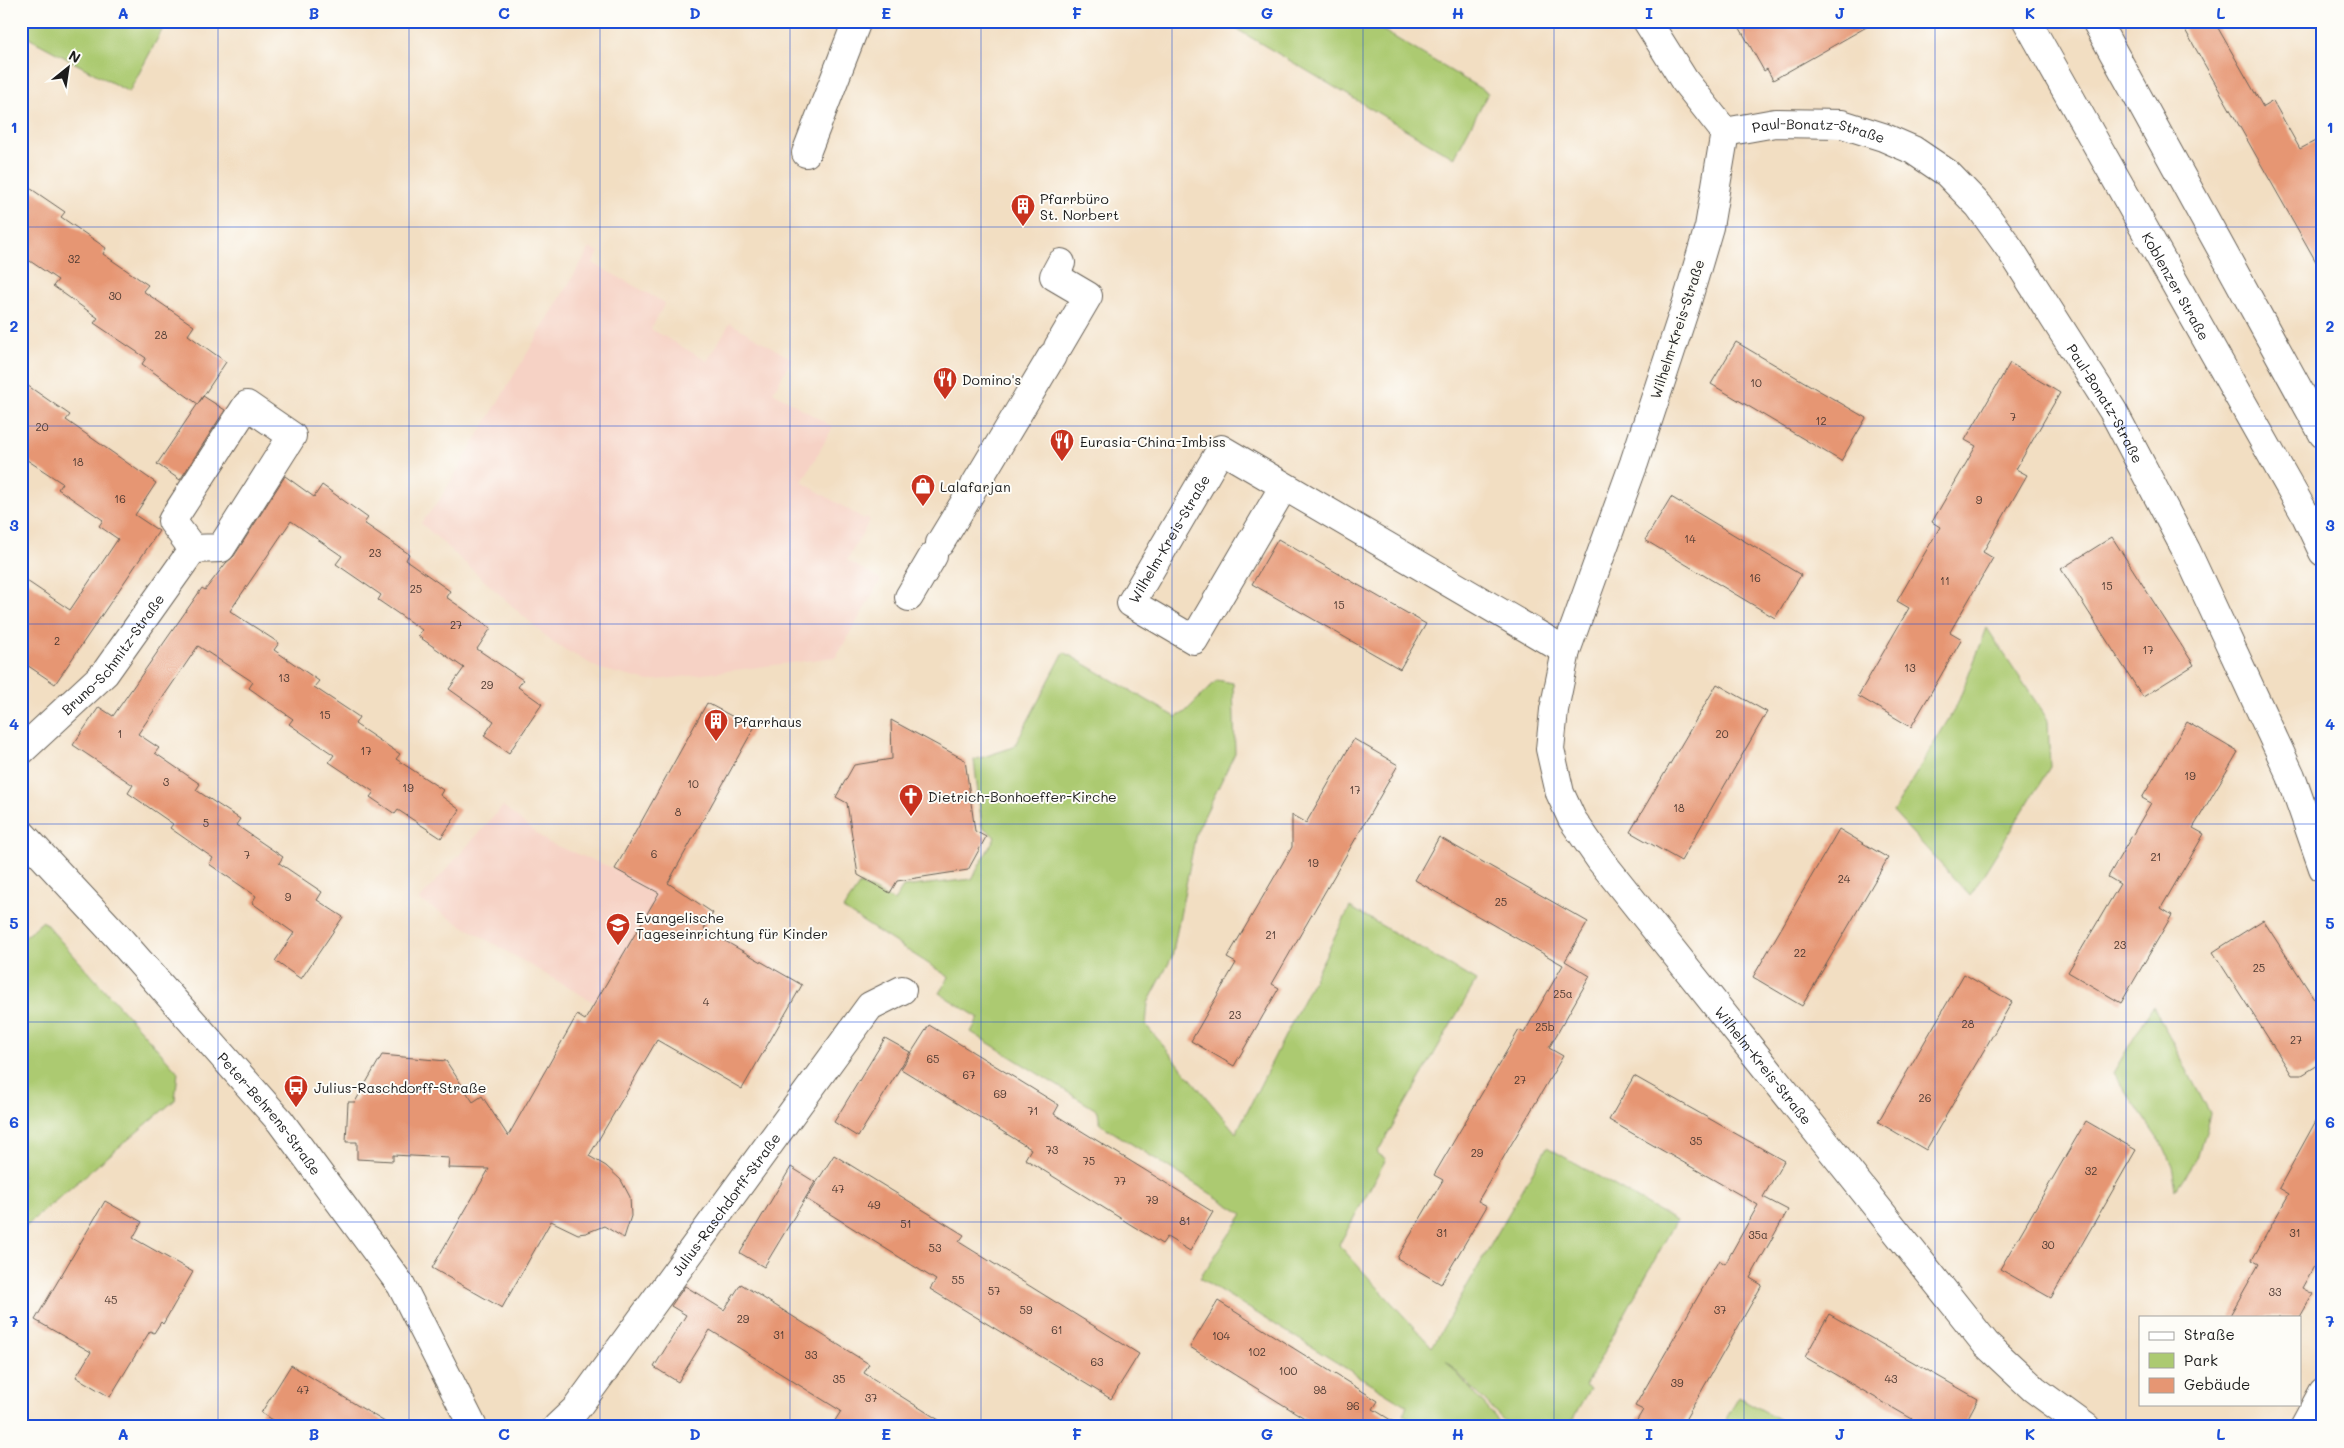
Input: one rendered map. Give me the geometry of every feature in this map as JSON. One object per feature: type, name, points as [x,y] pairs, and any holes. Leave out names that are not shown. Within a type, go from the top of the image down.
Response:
[{"type":"street","points":[[806,153],[857,21]]},
{"type":"street","points":[[1647,21],[1684,80],[1725,132]]},
{"type":"street","name":"Koblenzer Straße","points":[[2027,21],[2305,514],[2323,552]]},
{"type":"street","points":[[2096,21],[2323,434]]},
{"type":"street","name":"Paul-Bonatz-Straße","points":[[1725,132],[1775,123],[1842,124],[1883,137],[1914,150],[1947,173],[1979,206],[2010,249],[2113,411],[2186,550],[2286,767],[2323,868]]},
{"type":"street","name":"Wilhelm-Kreis-Straße","points":[[1725,132],[1709,227],[1686,305],[1634,463],[1566,650],[1554,710],[1550,750],[1560,793],[1572,820],[1601,861],[1986,1344],[2034,1389],[2086,1427]]},
{"type":"street","points":[[910,597],[936,549],[1088,296],[1054,276],[1061,263]]},
{"type":"street","points":[[247,404],[292,436],[221,548],[193,549],[172,522],[247,404]]},
{"type":"street","name":"Wilhelm-Kreis-Straße","points":[[1284,486],[1194,640],[1131,603],[1222,449],[1566,650]]},
{"type":"street","name":"Bruno-Schmitz-Straße","points":[[21,751],[104,673],[193,549]]},
{"type":"street","name":"Peter-Behrens-Straße","points":[[21,833],[116,935],[280,1121],[401,1285],[473,1427]]},
{"type":"street","name":"Julius-Raschdorff-Straße","points":[[557,1427],[581,1402],[870,1006],[902,990]]},
{"type":"street","points":[[2304,1427],[2323,1392]]},
{"type":"shaded area","points":[[590,248],[599,252],[593,263],[665,303],[651,329],[707,361],[730,323],[792,359],[773,392],[833,427],[802,482],[864,519],[866,517],[870,520],[847,560],[881,580],[836,657],[649,681],[600,669],[553,643],[421,523],[439,501]]},
{"type":"shaded area","name":"Evangelische Tageseinrichtung für Kinder","points":[[503,806],[547,842],[615,869],[662,894],[672,908],[803,984],[742,1089],[419,900]]},
{"type":"green space","points":[[30,21],[167,21],[129,92],[23,35]]},
{"type":"green space","points":[[1223,21],[1367,21],[1488,93],[1454,158]]},
{"type":"green space","points":[[1987,628],[2048,720],[2050,767],[1970,896],[1893,812],[1957,705]]},
{"type":"green space","points":[[1064,652],[1176,717],[1184,713],[1217,680],[1233,683],[1235,753],[1196,833],[1172,957],[1148,1003],[1146,1025],[1236,1133],[1350,907],[1476,981],[1377,1153],[1386,1159],[1339,1245],[1432,1347],[1547,1147],[1676,1221],[1585,1386],[1590,1389],[1568,1427],[1510,1427],[1446,1361],[1504,1427],[1424,1427],[1403,1414],[1407,1406],[1200,1278],[1243,1214],[1100,1124],[1098,1111],[971,1032],[979,1018],[939,993],[949,977],[843,909],[860,884],[894,901],[903,887],[972,879],[995,837],[982,826],[974,760],[1014,747]]},
{"type":"green space","points":[[43,921],[178,1072],[175,1100],[36,1217],[22,1231],[21,940]]},
{"type":"green space","points":[[2153,1006],[2210,1114],[2197,1158],[2176,1190],[2172,1166],[2164,1148],[2113,1073]]},
{"type":"green space","points":[[1739,1397],[1793,1427],[1721,1427]]},
{"type":"building","points":[[1736,21],[1877,21],[1773,80],[1767,69],[1764,71]]},
{"type":"building","points":[[2180,21],[2214,21],[2263,107],[2273,101],[2300,149],[2323,137],[2323,274]]},
{"type":"building","points":[[21,182],[65,212],[61,217],[106,248],[103,254],[148,285],[143,291],[194,326],[188,335],[226,362],[198,404],[142,364],[146,358],[94,323],[98,318],[53,286],[58,280],[21,255]]},
{"type":"building","points":[[1736,342],[1866,418],[1841,461],[1711,384]]},
{"type":"building","points":[[2010,363],[2060,393],[2016,469],[2027,475],[1983,552],[1993,558],[1950,632],[1962,639],[1911,727],[1858,696],[1909,608],[1897,601],[1940,527],[1932,522],[1976,446],[1965,440]]},
{"type":"building","points":[[21,381],[70,415],[66,420],[156,483],[135,515],[159,531],[55,684],[21,661],[21,577],[70,610],[118,539],[99,526],[103,520],[58,489],[62,483],[21,456]]},
{"type":"building","points":[[203,396],[225,410],[180,480],[157,464]]},
{"type":"building","points":[[285,476],[314,497],[322,485],[368,518],[364,523],[409,554],[406,560],[450,591],[446,597],[491,628],[477,649],[523,680],[518,687],[542,704],[509,753],[484,736],[494,721],[449,689],[464,668],[418,636],[422,630],[378,600],[381,595],[336,564],[342,556],[291,521],[230,611],[279,643],[274,650],[319,681],[314,687],[359,717],[355,724],[400,754],[396,759],[443,790],[440,795],[460,810],[441,838],[398,810],[395,814],[370,797],[374,792],[329,762],[334,755],[289,724],[293,719],[249,688],[253,682],[198,646],[138,734],[159,748],[155,753],[200,784],[196,790],[240,819],[236,825],[283,857],[279,863],[322,892],[317,900],[343,917],[301,979],[275,961],[294,933],[252,903],[256,896],[209,864],[213,858],[170,828],[173,824],[128,793],[133,785],[73,745],[99,707],[113,716],[202,588],[205,590],[226,563],[234,556]]},
{"type":"building","points":[[1671,497],[1801,575],[1775,618],[1645,540]]},
{"type":"building","points":[[2112,537],[2194,665],[2143,697],[2061,569]]},
{"type":"building","points":[[1278,539],[1426,624],[1400,669],[1252,584]]},
{"type":"building","points":[[1717,684],[1767,712],[1681,861],[1630,832]]},
{"type":"building","points":[[707,703],[754,728],[668,883],[713,913],[704,929],[802,985],[742,1089],[657,1040],[589,1156],[606,1166],[621,1180],[630,1197],[631,1216],[624,1238],[604,1226],[578,1234],[551,1221],[502,1308],[432,1268],[489,1169],[448,1168],[449,1158],[393,1155],[393,1161],[357,1159],[357,1142],[346,1142],[348,1102],[355,1102],[382,1055],[446,1061],[473,1102],[482,1096],[508,1136],[577,1015],[585,1020],[659,893],[615,869]]},
{"type":"building","name":"Dietrich-Bonhoeffer-Kirche","points":[[891,720],[965,760],[975,831],[986,837],[968,870],[897,881],[890,893],[858,875],[847,803],[836,797],[854,765],[892,759]]},
{"type":"building","points":[[2187,722],[2238,752],[2193,828],[2204,834],[2161,908],[2172,915],[2121,1003],[2068,972],[2120,884],[2108,877],[2151,803],[2142,798]]},
{"type":"building","points":[[1354,739],[1398,765],[1272,984],[1279,988],[1234,1066],[1191,1041],[1236,963],[1227,958],[1292,847],[1292,815],[1306,823]]},
{"type":"building","points":[[1839,829],[1888,858],[1802,1006],[1753,977]]},
{"type":"building","points":[[1439,837],[1588,922],[1565,961],[1590,976],[1549,1048],[1563,1056],[1478,1201],[1487,1206],[1441,1284],[1397,1258],[1443,1180],[1434,1175],[1519,1030],[1524,1033],[1563,965],[1415,880]]},
{"type":"building","points":[[2263,920],[2323,1012],[2323,1062],[2302,1075],[2292,1075],[2213,952]]},
{"type":"building","points":[[1964,974],[2012,1002],[1926,1150],[1878,1122]]},
{"type":"building","points":[[929,1025],[1059,1105],[1054,1114],[1213,1212],[1190,1251],[1167,1237],[1162,1244],[1025,1159],[1031,1149],[901,1069]]},
{"type":"building","points":[[885,1038],[910,1052],[858,1137],[834,1122]]},
{"type":"building","points":[[1634,1076],[1784,1161],[1763,1197],[1788,1210],[1750,1278],[1762,1285],[1681,1427],[1633,1427],[1643,1410],[1635,1406],[1719,1260],[1725,1264],[1758,1205],[1609,1120]]},
{"type":"building","points":[[2323,1108],[2323,1250],[2302,1288],[2313,1294],[2301,1316],[2230,1316],[2259,1264],[2252,1260],[2289,1194],[2279,1188]]},
{"type":"building","points":[[2086,1121],[2136,1150],[2051,1298],[2000,1269]]},
{"type":"building","points":[[834,1155],[964,1235],[959,1242],[1139,1354],[1111,1399],[930,1289],[936,1280],[806,1199]]},
{"type":"building","points":[[791,1167],[815,1182],[764,1267],[740,1253]]},
{"type":"building","points":[[105,1201],[142,1222],[133,1238],[193,1272],[163,1324],[161,1322],[154,1333],[150,1331],[110,1397],[76,1377],[91,1352],[35,1320]]},
{"type":"building","points":[[741,1284],[869,1364],[864,1373],[950,1427],[831,1427],[841,1411],[710,1330],[678,1382],[654,1367],[686,1315],[671,1306],[685,1286],[724,1310]]},
{"type":"building","points":[[1218,1301],[1378,1401],[1373,1409],[1402,1427],[1319,1427],[1190,1347]]},
{"type":"building","points":[[1829,1314],[1978,1399],[1963,1427],[1926,1427],[1805,1357]]},
{"type":"building","points":[[291,1365],[393,1427],[283,1427],[261,1413]]},
{"type":"place","name":"Pfarrbüro St. Norbert","points":[[1023,227]]},
{"type":"place","name":"Domino's","points":[[945,400]]},
{"type":"place","name":"Eurasia-China-Imbiss","points":[[1062,462]]},
{"type":"place","name":"Lalafarjan","points":[[923,507]]},
{"type":"place","name":"Pfarrhaus","points":[[716,742]]},
{"type":"place","name":"Dietrich-Bonhoeffer-Kirche","points":[[911,817]]},
{"type":"place","name":"Evangelische Tageseinrichtung für Kinder","points":[[618,946]]},
{"type":"place","name":"Julius-Raschdorff-Straße","points":[[296,1108]]}]
